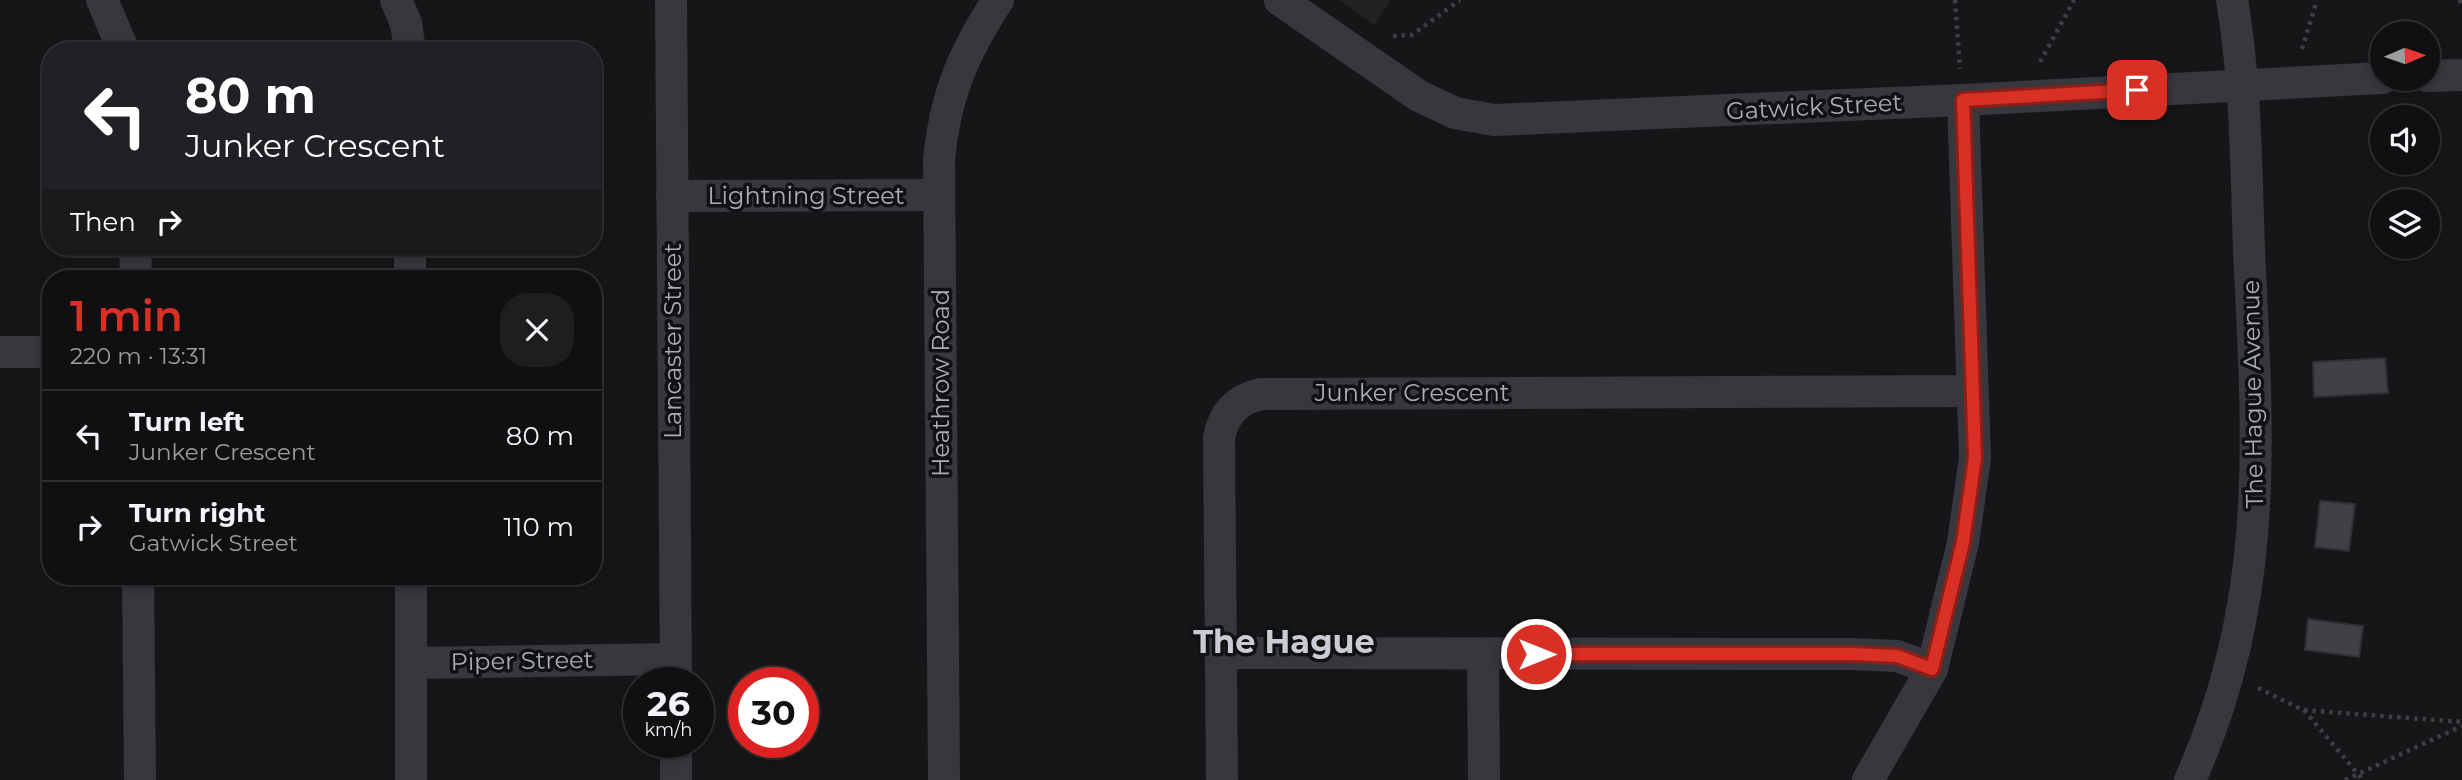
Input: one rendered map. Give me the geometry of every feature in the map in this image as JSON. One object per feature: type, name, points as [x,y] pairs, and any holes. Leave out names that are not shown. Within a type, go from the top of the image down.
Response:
[{"type":"street","points":[[102,0],[120,42]]},
{"type":"street","points":[[396,0],[406,23],[409,42]]},
{"type":"street","name":"Lancaster Street","points":[[671,0],[675,667]]},
{"type":"street","name":"Heathrow Road","points":[[944,780],[939,195],[942,125],[950,91],[973,38],[998,0]]},
{"type":"street","name":"Gatwick Street","points":[[1280,0],[1419,96],[1455,113],[1494,120],[1963,100],[2370,79]]},
{"type":"street","name":"The Hague Avenue","points":[[2190,780],[2228,674],[2250,564],[2258,441],[2241,85],[2232,0]]},
{"type":"street","points":[[2440,76],[2462,75]]},
{"type":"street","points":[[1868,780],[1932,669],[1965,530],[1975,458],[1963,100]]},
{"type":"street","name":"Lightning Street","points":[[672,196],[939,195]]},
{"type":"street","points":[[0,352],[42,352]]},
{"type":"street","name":"Junker Crescent","points":[[1222,780],[1219,438],[1226,416],[1250,396],[1972,391]]},
{"type":"street","points":[[138,585],[140,780]]},
{"type":"street","points":[[411,585],[411,780]]},
{"type":"street","points":[[1220,653],[1852,654],[1897,656],[1932,669]]},
{"type":"street","points":[[1483,654],[1484,780]]},
{"type":"street","name":"Piper Street","points":[[411,663],[623,669]]},
{"type":"street","points":[[676,758],[676,780]]},
{"type":"path","points":[[1336,39],[1412,35],[1460,0]]},
{"type":"path","points":[[1955,0],[1963,100]]},
{"type":"path","points":[[2032,96],[2032,77],[2074,0]]},
{"type":"path","points":[[2297,82],[2300,56],[2317,0]]},
{"type":"path","points":[[2228,674],[2303,710],[2462,724]]},
{"type":"path","points":[[2303,710],[2361,778]]},
{"type":"path","points":[[2345,780],[2361,778],[2462,724]]},
{"type":"shaded area","points":[[1339,0],[1391,0],[1374,25]]},
{"type":"building","points":[[2385,358],[2388,393],[2314,397],[2313,362]]},
{"type":"building","points":[[2320,501],[2355,504],[2349,551],[2315,547]]},
{"type":"building","points":[[2308,619],[2363,626],[2359,657],[2305,650]]},
{"type":"district","name":"The Hague","points":[[1284,642]]},
{"type":"route","points":[[1536,654],[1852,654],[1897,656],[1932,669],[1963,542],[1975,458],[1963,100],[2137,90]]}]
